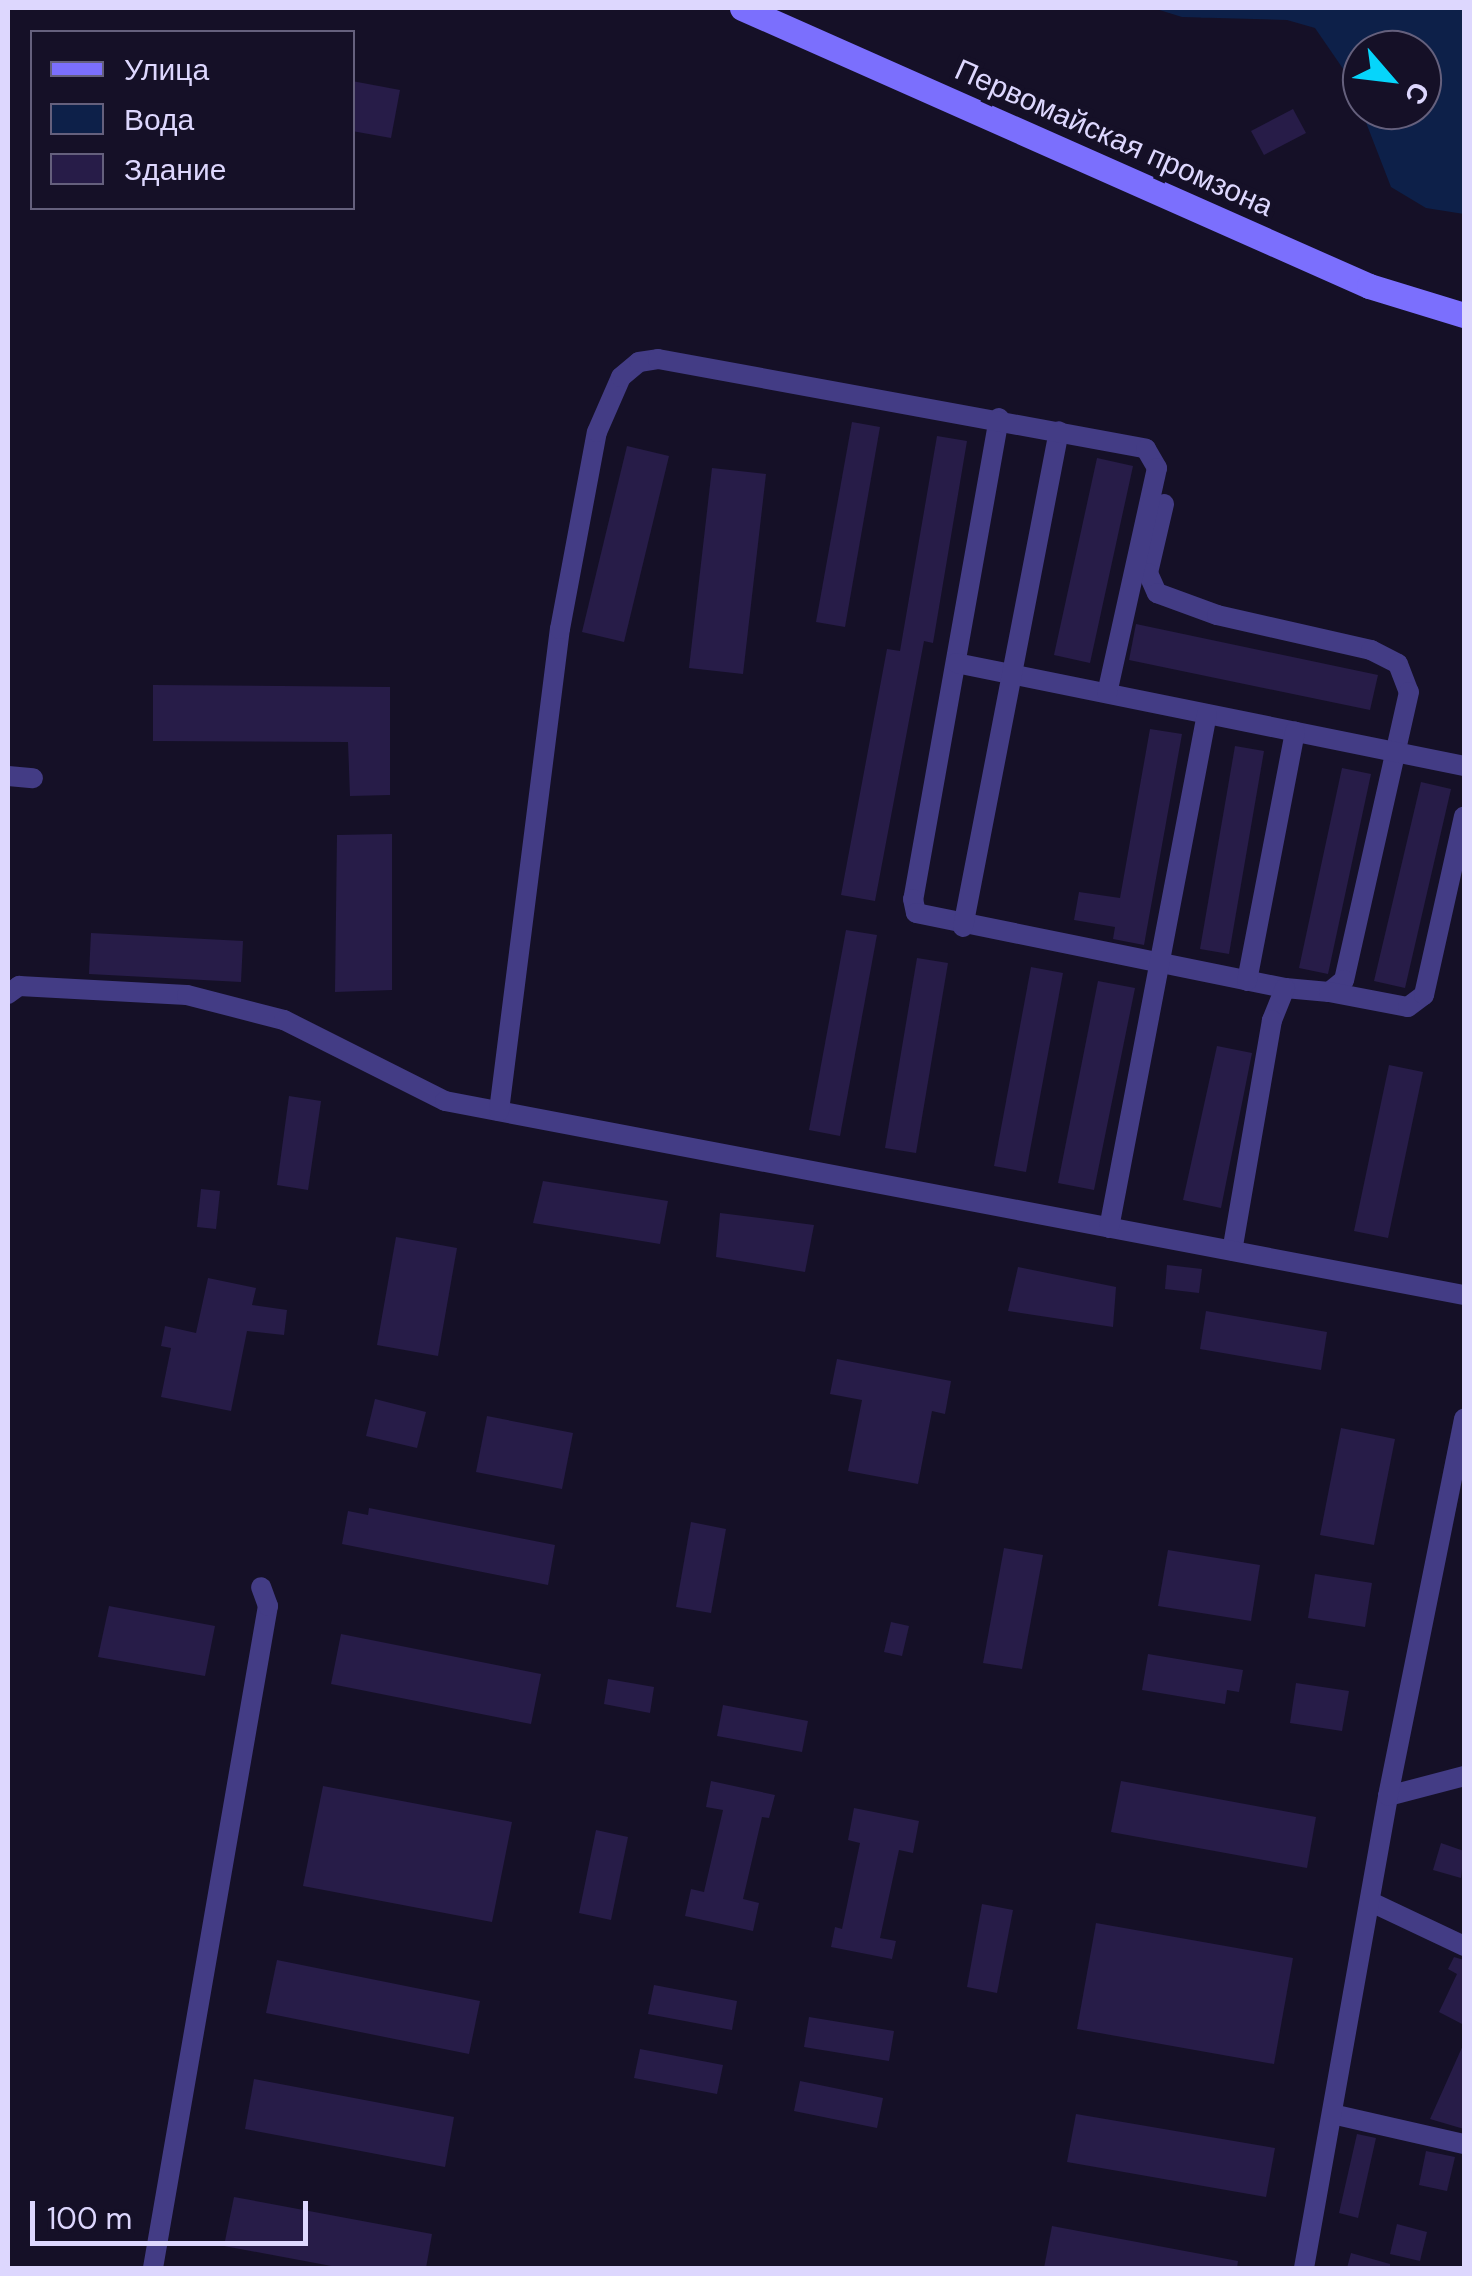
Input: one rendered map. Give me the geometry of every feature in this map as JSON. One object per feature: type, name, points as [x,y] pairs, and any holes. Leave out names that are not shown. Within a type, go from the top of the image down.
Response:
[{"type":"main road","name":"Первомайская промзона","points":[[742,8],[1369,286],[1464,316]]},
{"type":"street","points":[[499,1111],[560,629],[597,432],[621,377],[639,362],[658,359],[999,418],[1123,442],[1155,456],[1107,694]]},
{"type":"street","points":[[999,418],[913,900],[916,913],[928,920],[1285,988],[1408,1006],[1424,994],[1464,816]]},
{"type":"street","points":[[963,927],[1060,431]]},
{"type":"street","points":[[1164,504],[1148,573],[1157,593],[1217,615],[1371,650],[1398,664],[1409,692],[1344,980],[1329,992]]},
{"type":"street","points":[[956,662],[1464,766]]},
{"type":"street","points":[[1109,1228],[1207,714]]},
{"type":"street","points":[[1248,980],[1295,732]]},
{"type":"street","points":[[8,776],[32,778]]},
{"type":"street","points":[[8,994],[19,986],[187,994],[284,1020],[411,1087],[499,1111],[1464,1295]]},
{"type":"street","points":[[1232,1251],[1272,1020],[1285,988]]},
{"type":"street","points":[[1304,2268],[1388,1796],[1464,1419]]},
{"type":"street","points":[[153,2268],[268,1606],[262,1588]]},
{"type":"street","points":[[1388,1796],[1464,1776]]},
{"type":"street","points":[[1371,1902],[1464,1946]]},
{"type":"street","points":[[1332,2114],[1464,2144]]},
{"type":"water","points":[[1153,8],[1464,8],[1464,214],[1426,208],[1391,187],[1369,130],[1442,130],[1442,30],[1342,30],[1342,67],[1315,28],[1287,20],[1182,17]]},
{"type":"building","points":[[355,82],[400,90],[391,138],[355,132]]},
{"type":"building","points":[[1293,109],[1306,133],[1264,155],[1251,131]]},
{"type":"building","points":[[852,422],[880,427],[845,627],[816,622]]},
{"type":"building","points":[[937,436],[967,441],[933,643],[924,641],[875,901],[841,895],[887,649],[900,651]]},
{"type":"building","points":[[627,446],[669,456],[624,642],[582,632]]},
{"type":"building","points":[[1097,458],[1133,466],[1090,663],[1054,655]]},
{"type":"building","points":[[712,468],[766,474],[743,674],[689,668]]},
{"type":"building","points":[[1136,624],[1378,675],[1370,710],[1129,660]]},
{"type":"building","points":[[153,685],[390,687],[390,795],[350,796],[348,742],[153,741]]},
{"type":"building","points":[[1150,729],[1182,734],[1144,945],[1113,939],[1115,927],[1074,920],[1079,892],[1120,898]]},
{"type":"building","points":[[1235,746],[1264,751],[1229,954],[1200,949]]},
{"type":"building","points":[[1342,768],[1371,774],[1328,974],[1299,968]]},
{"type":"building","points":[[1421,782],[1451,789],[1405,988],[1374,981]]},
{"type":"building","points":[[392,834],[392,990],[335,992],[337,835]]},
{"type":"building","points":[[846,930],[877,935],[840,1136],[809,1130]]},
{"type":"building","points":[[91,933],[243,941],[241,982],[89,974]]},
{"type":"building","points":[[917,958],[948,963],[916,1153],[885,1148]]},
{"type":"building","points":[[1031,967],[1063,973],[1026,1172],[994,1166]]},
{"type":"building","points":[[1098,981],[1135,988],[1094,1190],[1058,1183]]},
{"type":"building","points":[[1217,1046],[1252,1053],[1221,1208],[1183,1200]]},
{"type":"building","points":[[1389,1065],[1423,1072],[1388,1238],[1354,1231]]},
{"type":"building","points":[[289,1096],[321,1101],[308,1190],[277,1185]]},
{"type":"building","points":[[543,1181],[668,1201],[660,1244],[533,1223]]},
{"type":"building","points":[[201,1189],[220,1191],[216,1229],[197,1227]]},
{"type":"building","points":[[720,1213],[814,1225],[805,1272],[716,1257]]},
{"type":"building","points":[[396,1237],[457,1248],[438,1356],[377,1345]]},
{"type":"building","points":[[1167,1265],[1202,1269],[1199,1293],[1165,1289]]},
{"type":"building","points":[[1018,1267],[1116,1287],[1113,1327],[1008,1311]]},
{"type":"building","points":[[208,1278],[256,1288],[252,1305],[287,1310],[284,1335],[247,1331],[231,1411],[161,1397],[171,1348],[161,1346],[165,1326],[196,1333]]},
{"type":"building","points":[[1206,1311],[1327,1332],[1321,1370],[1200,1349]]},
{"type":"building","points":[[837,1359],[951,1381],[945,1414],[932,1411],[918,1484],[848,1471],[862,1400],[830,1394]]},
{"type":"building","points":[[375,1399],[426,1412],[417,1448],[366,1436]]},
{"type":"building","points":[[487,1416],[573,1433],[562,1489],[476,1472]]},
{"type":"building","points":[[1341,1428],[1395,1439],[1374,1545],[1320,1535]]},
{"type":"building","points":[[369,1508],[555,1545],[548,1585],[342,1544],[348,1511],[368,1515]]},
{"type":"building","points":[[691,1522],[726,1529],[711,1613],[676,1607]]},
{"type":"building","points":[[1004,1548],[1043,1555],[1022,1669],[983,1663]]},
{"type":"building","points":[[1168,1550],[1260,1565],[1251,1621],[1158,1606]]},
{"type":"building","points":[[1315,1574],[1372,1583],[1365,1627],[1308,1618]]},
{"type":"building","points":[[109,1606],[215,1626],[205,1676],[98,1657]]},
{"type":"building","points":[[891,1622],[909,1626],[902,1656],[884,1652]]},
{"type":"building","points":[[341,1634],[541,1674],[531,1724],[331,1684]]},
{"type":"building","points":[[1148,1654],[1243,1670],[1239,1692],[1227,1690],[1225,1704],[1142,1690]]},
{"type":"building","points":[[608,1679],[654,1687],[650,1713],[604,1704]]},
{"type":"building","points":[[1296,1683],[1349,1691],[1342,1731],[1290,1723]]},
{"type":"building","points":[[723,1705],[808,1721],[802,1752],[717,1736]]},
{"type":"building","points":[[711,1781],[775,1795],[769,1818],[762,1817],[743,1899],[759,1903],[753,1931],[685,1916],[691,1889],[704,1892],[723,1810],[706,1807]]},
{"type":"building","points":[[1121,1781],[1316,1817],[1307,1868],[1111,1832]]},
{"type":"building","points":[[323,1786],[512,1822],[492,1922],[303,1886]]},
{"type":"building","points":[[854,1808],[919,1821],[913,1853],[899,1850],[880,1938],[896,1941],[892,1959],[831,1947],[835,1927],[842,1929],[860,1843],[848,1840]]},
{"type":"building","points":[[596,1830],[628,1837],[611,1920],[579,1913]]},
{"type":"building","points":[[1441,1843],[1464,1851],[1461,1878],[1433,1870]]},
{"type":"building","points":[[982,1904],[1013,1910],[997,1993],[967,1987]]},
{"type":"building","points":[[1096,1923],[1293,1958],[1274,2064],[1077,2029]]},
{"type":"building","points":[[1454,1957],[1464,1960],[1464,2025],[1439,2012],[1457,1974],[1448,1969]]},
{"type":"building","points":[[277,1960],[480,2001],[469,2054],[266,2013]]},
{"type":"building","points":[[654,1985],[737,2001],[732,2030],[648,2014]]},
{"type":"building","points":[[809,2017],[894,2031],[889,2061],[804,2047]]},
{"type":"building","points":[[1464,2043],[1464,2129],[1430,2119]]},
{"type":"building","points":[[640,2049],[723,2065],[717,2094],[634,2078]]},
{"type":"building","points":[[254,2079],[454,2117],[445,2167],[245,2129]]},
{"type":"building","points":[[800,2081],[883,2098],[877,2128],[794,2111]]},
{"type":"building","points":[[1076,2114],[1275,2148],[1266,2197],[1067,2162]]},
{"type":"building","points":[[1357,2134],[1376,2138],[1358,2218],[1339,2213]]},
{"type":"building","points":[[1426,2151],[1455,2157],[1447,2191],[1419,2185]]},
{"type":"building","points":[[234,2197],[432,2234],[426,2268],[342,2268],[224,2246]]},
{"type":"building","points":[[1397,2224],[1427,2232],[1420,2261],[1390,2254]]},
{"type":"building","points":[[1052,2226],[1238,2261],[1237,2268],[1044,2268]]},
{"type":"building","points":[[1351,2253],[1390,2264],[1390,2268],[1347,2268]]}]
